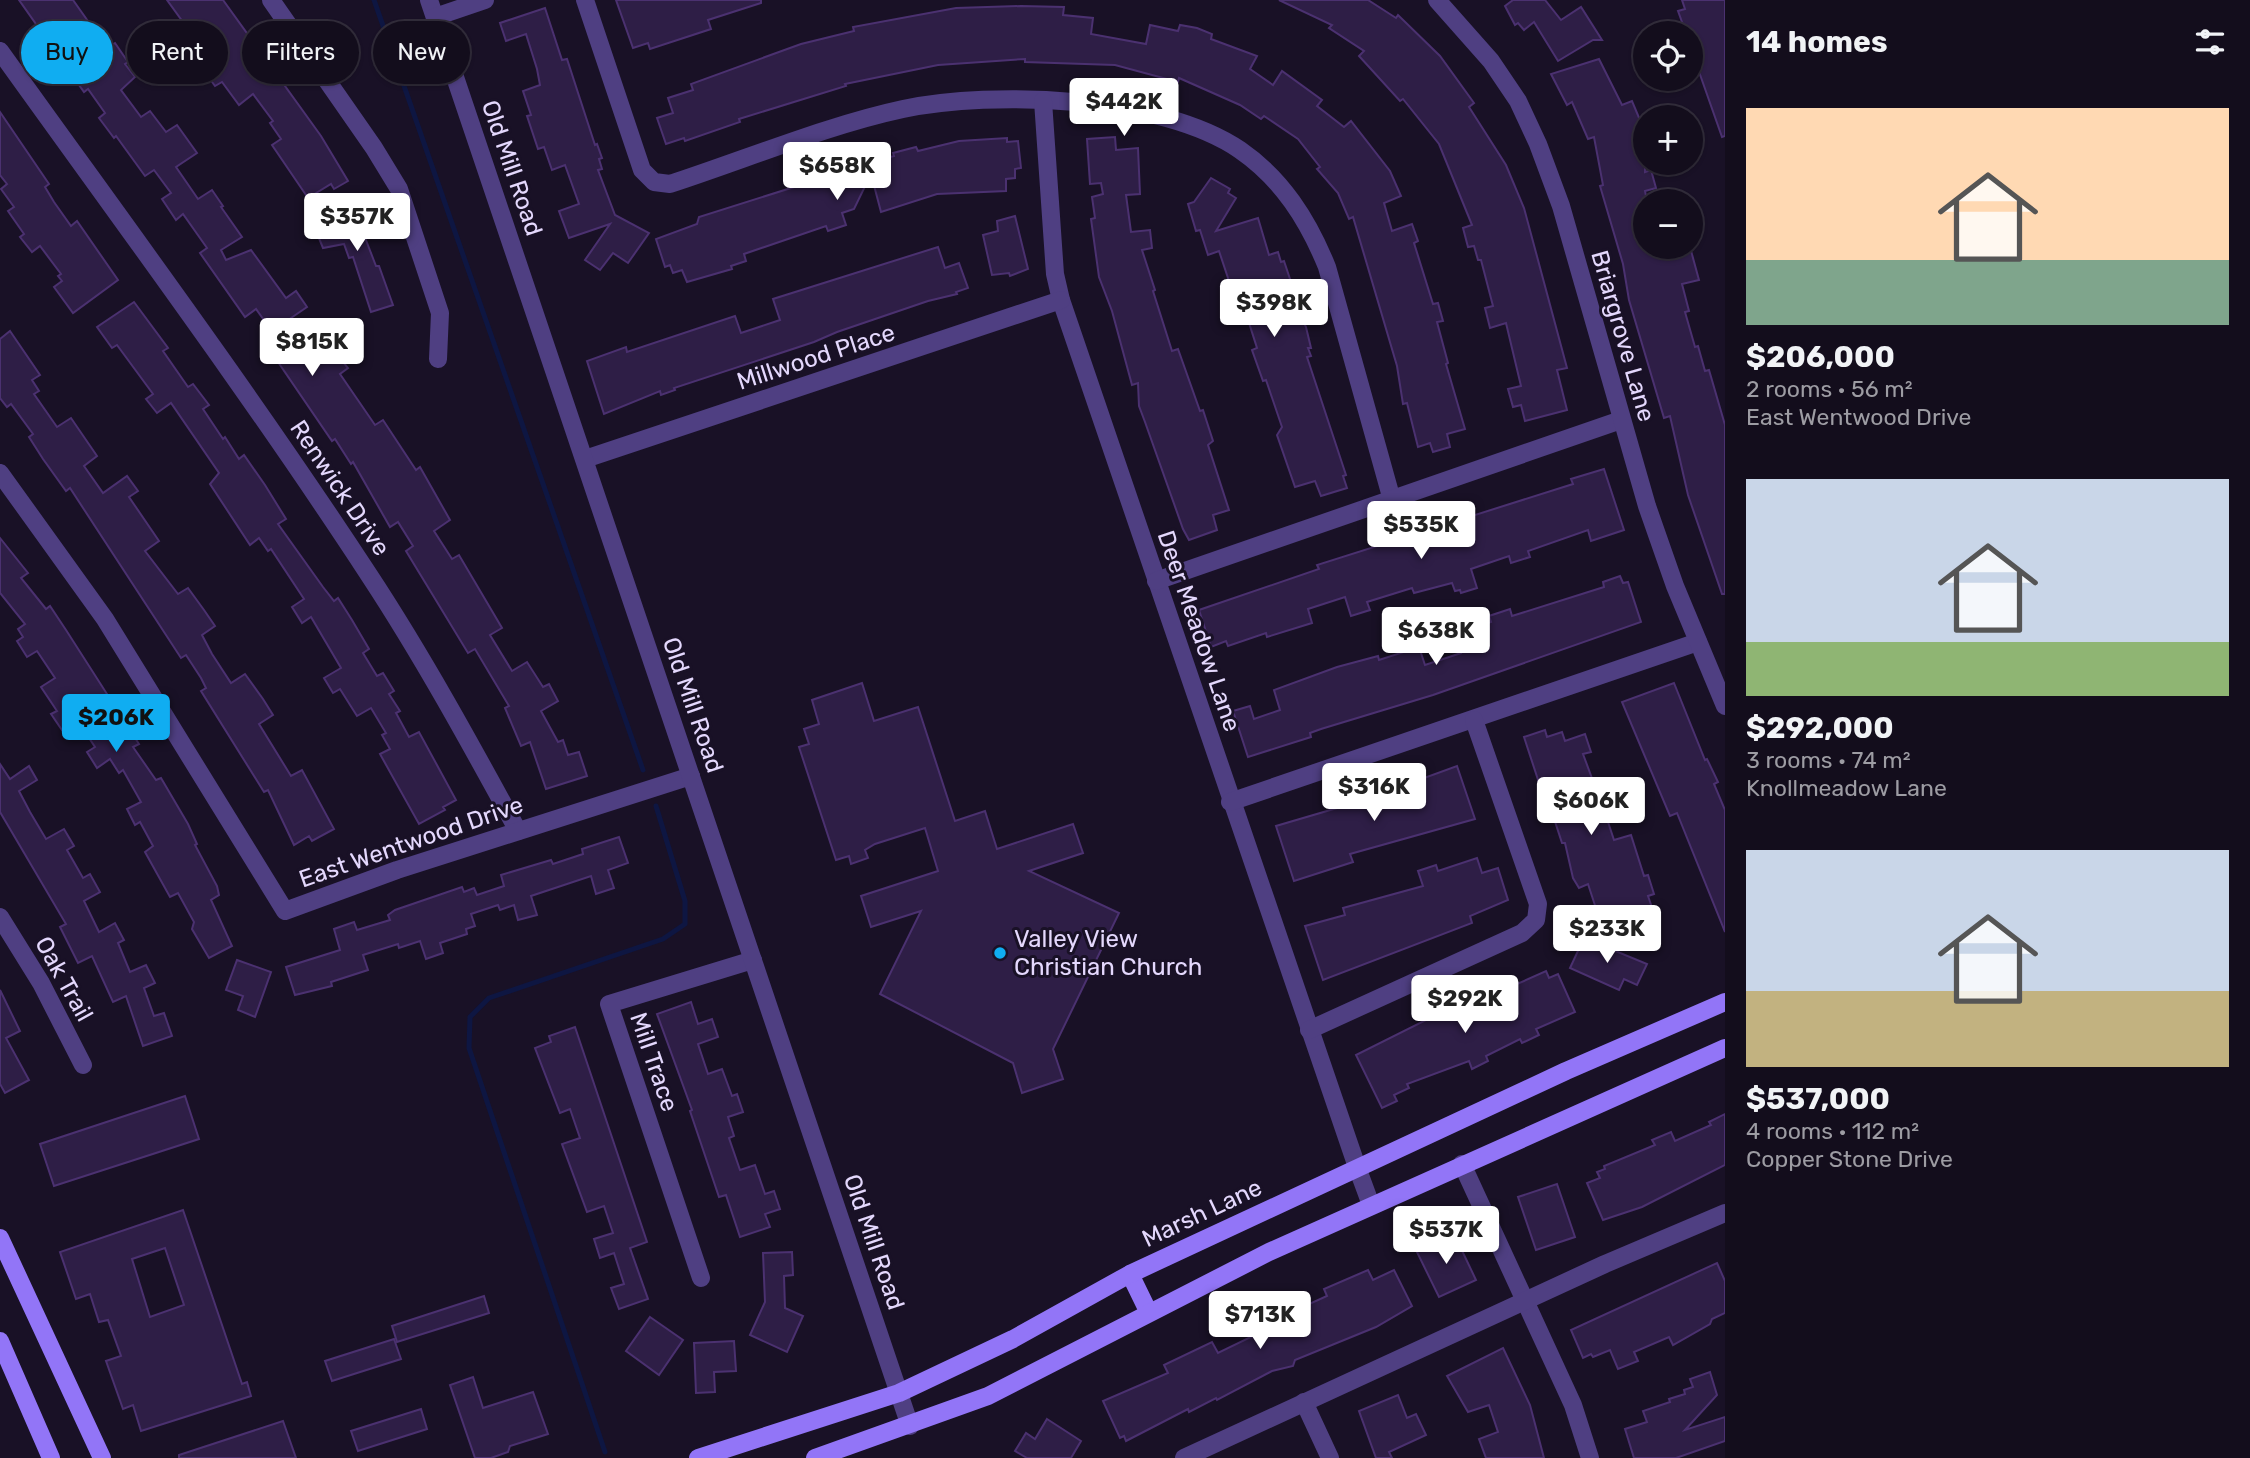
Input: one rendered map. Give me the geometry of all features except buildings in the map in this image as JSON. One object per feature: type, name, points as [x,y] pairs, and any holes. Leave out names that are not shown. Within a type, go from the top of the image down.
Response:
[{"type":"main road","name":"Marsh Lane","points":[[698,1458],[899,1393],[1013,1339],[1130,1273],[1357,1167],[1725,1002]]},
{"type":"main road","points":[[815,1458],[988,1396],[1148,1311],[1371,1205],[1725,1048]]},
{"type":"main road","points":[[0,1238],[102,1458]]},
{"type":"main road","points":[[1130,1273],[1148,1311]]},
{"type":"main road","points":[[0,1341],[51,1458]]},
{"type":"street","points":[[271,0],[374,148],[399,189],[440,313],[438,359]]},
{"type":"street","points":[[432,9],[485,0]]},
{"type":"street","points":[[585,0],[642,170],[654,182],[670,184],[901,110],[990,99],[1107,107],[1175,121],[1209,132],[1240,150],[1270,174],[1297,205],[1315,236],[1327,267],[1392,500]]},
{"type":"street","name":"Briargrove Lane","points":[[1437,0],[1491,61],[1518,101],[1538,144],[1561,206],[1647,506],[1725,706]]},
{"type":"street","name":"Old Mill Road","points":[[432,9],[910,1426]]},
{"type":"street","name":"Renwick Drive","points":[[0,51],[268,424],[371,577],[453,712],[518,831]]},
{"type":"street","name":"Deer Meadow Lane","points":[[1043,101],[1055,274],[1062,300],[1230,802],[1371,1205]]},
{"type":"street","name":"Millwood Place","points":[[585,459],[1062,300]]},
{"type":"street","points":[[1157,581],[1621,420]]},
{"type":"street","name":"East Wentwood Drive","points":[[0,473],[104,619],[285,911],[397,870],[691,776]]},
{"type":"street","points":[[1230,802],[1698,642]]},
{"type":"street","points":[[1309,1030],[1522,933],[1536,920],[1538,904],[1474,720]]},
{"type":"street","name":"Oak Trail","points":[[0,917],[41,984],[83,1065]]},
{"type":"street","name":"Mill Trace","points":[[701,1278],[609,1004],[753,960]]},
{"type":"street","points":[[1462,1164],[1573,1405],[1590,1458]]},
{"type":"street","points":[[1184,1458],[1725,1213]]},
{"type":"street","points":[[1304,1402],[1330,1458]]},
{"type":"waterway","points":[[374,0],[643,770]]},
{"type":"waterway","points":[[605,1452],[469,1048],[470,1017],[489,998],[663,939],[685,924],[685,901],[656,806]]},
{"type":"place","name":"Valley View Christian Church","points":[[1000,953]]}]
